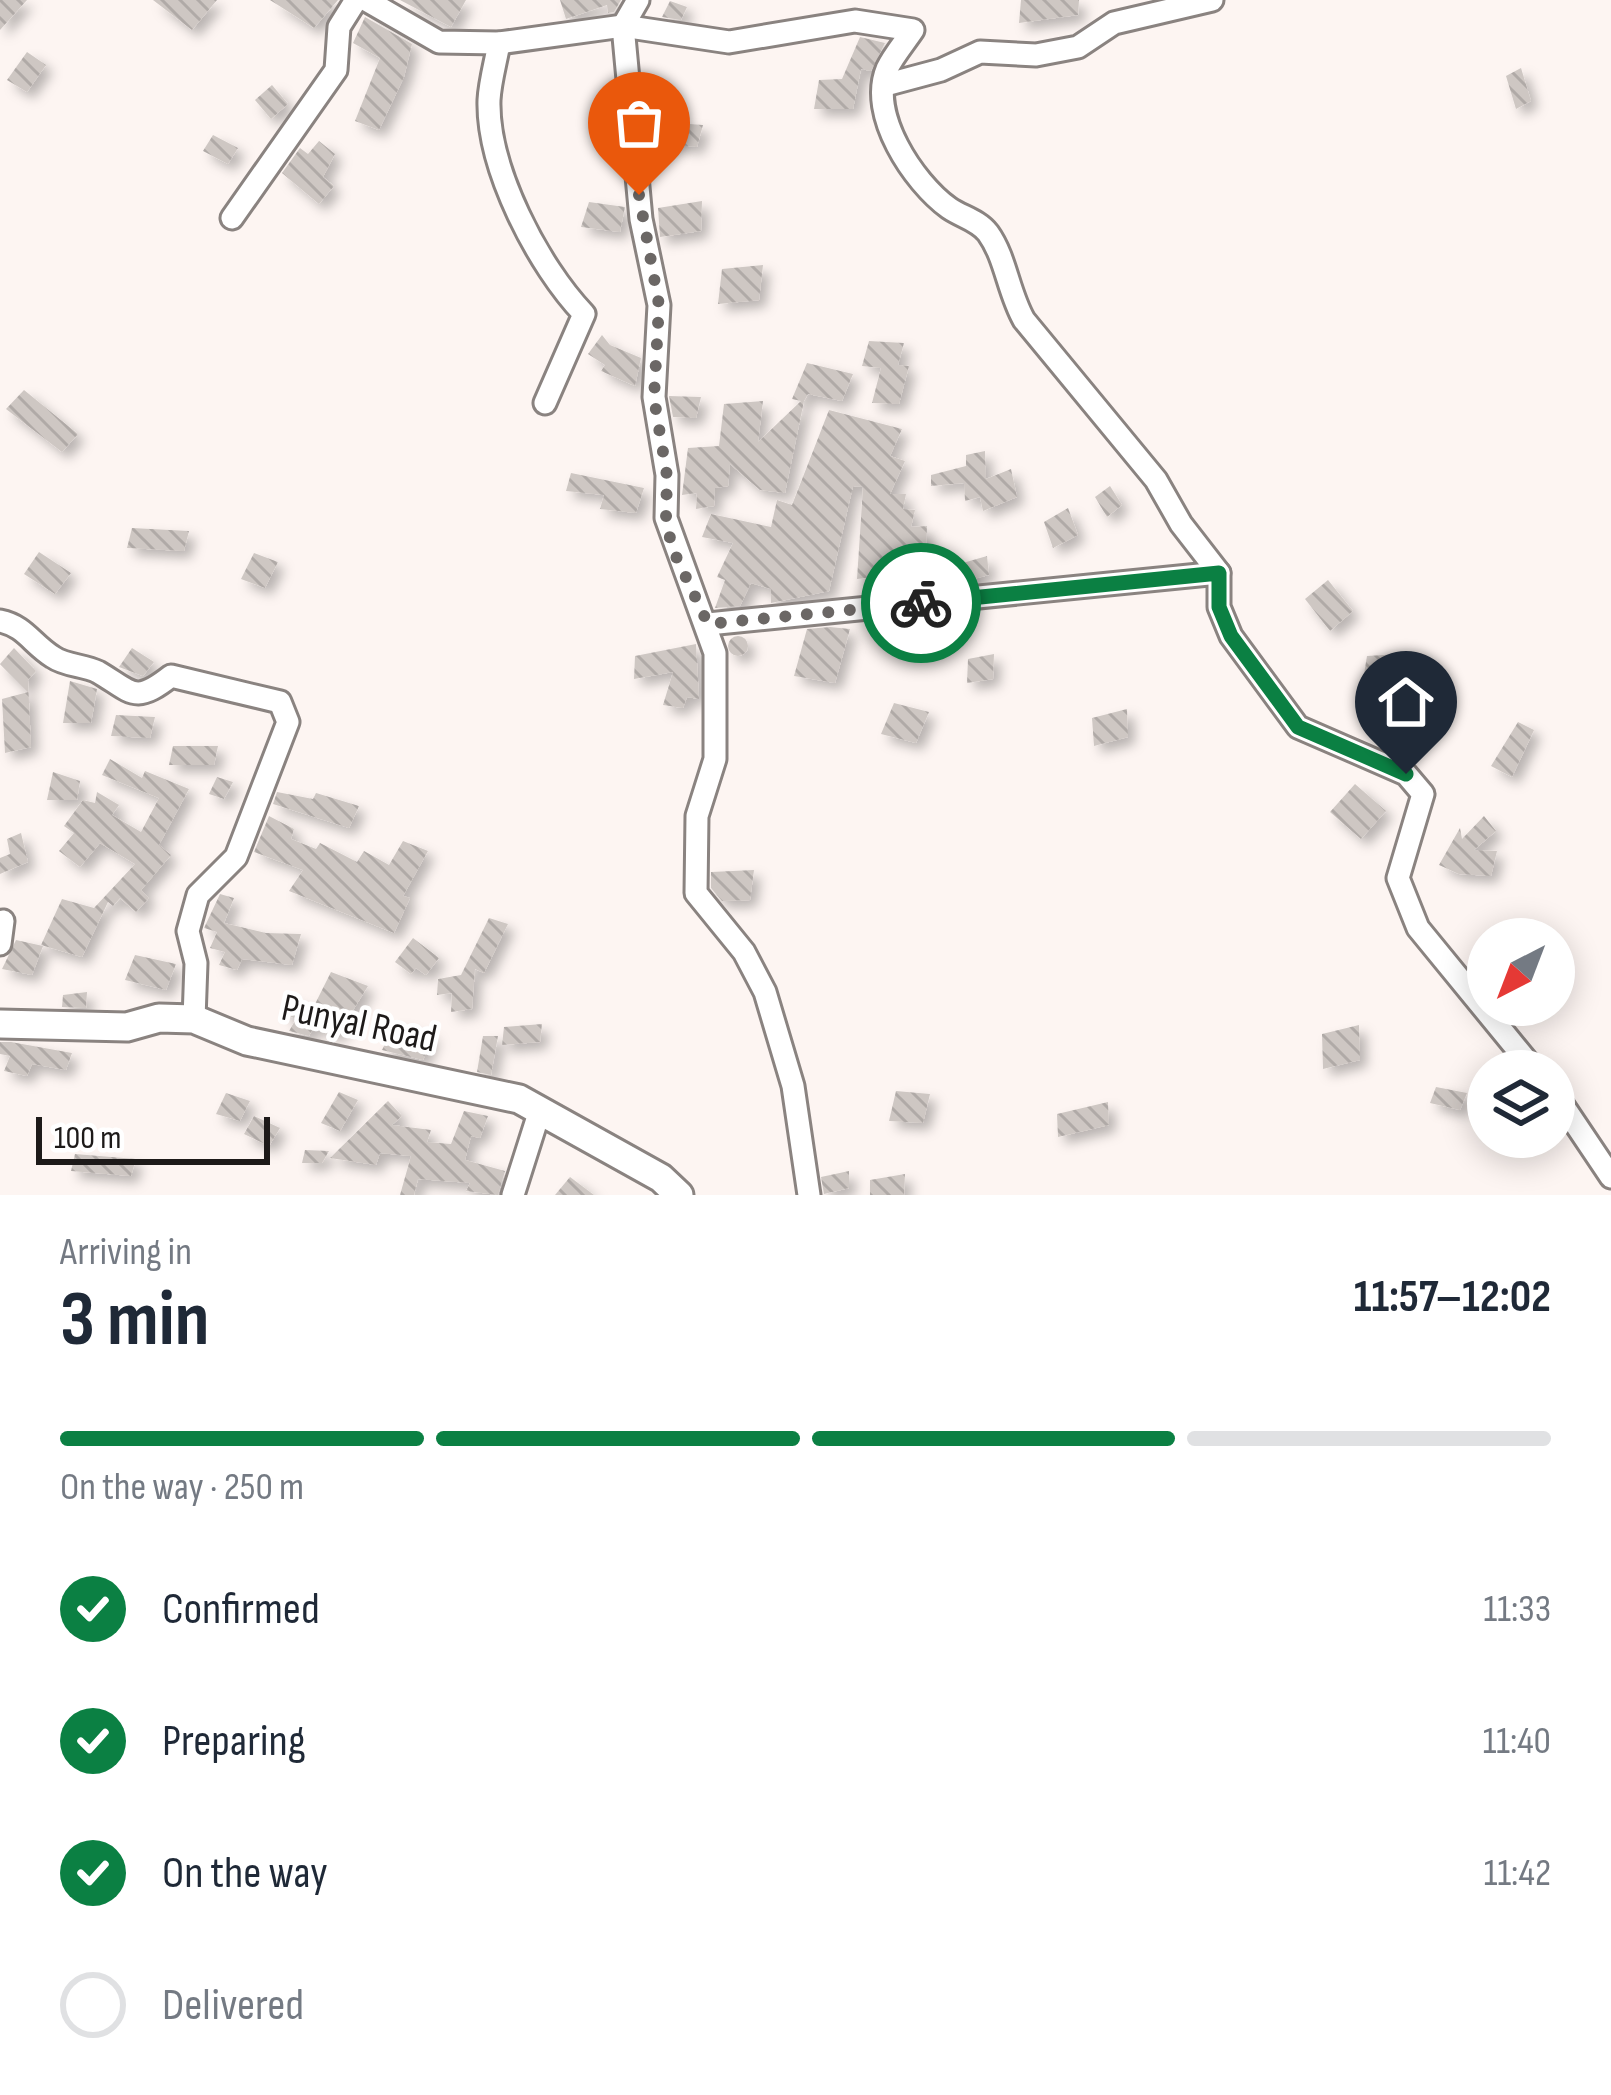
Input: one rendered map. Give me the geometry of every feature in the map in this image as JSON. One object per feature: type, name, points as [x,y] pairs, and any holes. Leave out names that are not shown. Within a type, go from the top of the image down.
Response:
[{"type":"main road","name":"Punyal Road","points":[[0,1024],[108,1028],[159,1018],[194,1019],[247,1041],[519,1099],[661,1178],[680,1195]]},
{"type":"street","points":[[232,218],[336,70],[339,27],[356,0]]},
{"type":"street","points":[[366,0],[439,42],[499,43],[623,26],[729,42],[855,21],[890,22],[913,29],[886,72],[883,111],[920,180],[948,207],[983,227],[997,248],[1024,320],[1088,401],[1111,419],[1219,573],[1219,607],[1231,636],[1298,727],[1406,774],[1423,794],[1397,878],[1418,928],[1448,971],[1517,1050]]},
{"type":"street","points":[[638,0],[623,26],[641,219],[659,305],[654,398],[667,476],[666,518],[672,548],[708,624],[715,652],[716,738],[697,816],[696,892],[744,952],[765,992],[794,1086],[808,1195]]},
{"type":"street","points":[[885,85],[941,70],[980,52],[1036,55],[1078,47],[1114,23],[1212,0]]},
{"type":"street","points":[[499,43],[489,102],[500,158],[530,243],[584,314],[545,403]]},
{"type":"street","points":[[708,624],[1219,573]]},
{"type":"street","points":[[0,621],[26,630],[53,658],[98,672],[126,693],[149,693],[171,676],[280,702],[288,722],[242,844],[236,857],[198,895],[188,931],[196,963],[194,1019]]},
{"type":"street","points":[[513,1195],[541,1110]]},
{"type":"street","points":[[1575,1124],[1611,1177]]},
{"type":"building","points":[[0,0],[27,0],[0,30]]},
{"type":"building","points":[[153,0],[217,0],[192,30]]},
{"type":"building","points":[[270,0],[338,0],[314,28]]},
{"type":"building","points":[[400,0],[466,0],[451,27]]},
{"type":"building","points":[[560,0],[621,0],[614,12],[608,13],[607,5],[566,19]]},
{"type":"building","points":[[1021,0],[1079,0],[1078,15],[1019,23]]},
{"type":"building","points":[[670,1],[687,7],[681,20],[662,17]]},
{"type":"building","points":[[365,17],[412,44],[404,77],[379,130],[355,121],[380,58],[353,43]]},
{"type":"building","points":[[860,37],[885,43],[871,71],[861,69],[853,109],[814,109],[819,80],[842,79]]},
{"type":"building","points":[[27,52],[46,65],[27,92],[7,80]]},
{"type":"building","points":[[1521,68],[1531,101],[1516,109],[1506,76]]},
{"type":"building","points":[[272,85],[288,104],[271,119],[255,100]]},
{"type":"building","points":[[676,123],[703,125],[697,147],[670,144]]},
{"type":"building","points":[[213,135],[238,148],[228,164],[203,151]]},
{"type":"building","points":[[319,141],[335,154],[323,177],[334,186],[319,204],[282,173],[300,148],[308,154]]},
{"type":"building","points":[[702,201],[701,231],[660,237],[658,208]]},
{"type":"building","points":[[589,202],[625,207],[620,232],[581,227]]},
{"type":"building","points":[[763,265],[759,300],[718,304],[722,269]]},
{"type":"building","points":[[602,335],[610,345],[641,358],[635,386],[601,371],[605,365],[588,354]]},
{"type":"building","points":[[869,341],[904,343],[898,365],[909,366],[899,404],[872,403],[881,368],[862,366]]},
{"type":"building","points":[[807,363],[853,374],[842,401],[808,394],[804,401],[785,493],[760,490],[730,464],[728,486],[715,488],[714,506],[696,509],[697,493],[682,495],[688,448],[719,446],[724,404],[763,401],[758,442],[801,401],[792,399]]},
{"type":"building","points":[[24,390],[78,434],[62,452],[6,409]]},
{"type":"building","points":[[669,396],[701,397],[696,418],[673,417]]},
{"type":"building","points":[[829,410],[902,429],[890,456],[905,461],[890,494],[906,494],[903,509],[915,510],[911,527],[927,526],[925,587],[889,591],[890,575],[857,579],[863,487],[853,486],[829,591],[771,603],[771,589],[751,583],[740,606],[715,608],[725,580],[717,577],[733,543],[702,537],[711,514],[771,527],[777,500],[792,505]]},
{"type":"building","points":[[985,451],[986,479],[1011,469],[1017,497],[983,511],[980,497],[965,501],[964,483],[931,486],[931,475],[966,466],[966,455]]},
{"type":"building","points":[[571,473],[644,488],[636,513],[600,509],[604,495],[566,491]]},
{"type":"building","points":[[1110,486],[1122,505],[1107,517],[1095,497]]},
{"type":"building","points":[[1068,508],[1078,535],[1053,548],[1044,522]]},
{"type":"building","points":[[132,528],[189,531],[184,551],[127,548]]},
{"type":"building","points":[[39,552],[71,573],[55,594],[24,574]]},
{"type":"building","points":[[254,553],[278,562],[265,588],[241,579]]},
{"type":"building","points":[[987,556],[989,575],[950,585],[949,567]]},
{"type":"building","points":[[1328,580],[1353,611],[1330,631],[1305,599]]},
{"type":"building","points":[[807,629],[850,629],[835,683],[794,676]]},
{"type":"building","points":[[738,636],[748,646],[738,656],[728,646]]},
{"type":"building","points":[[696,644],[699,699],[687,697],[683,708],[663,705],[673,672],[634,679],[635,656]]},
{"type":"building","points":[[14,648],[36,671],[28,680],[31,747],[5,753],[2,699],[28,692],[0,664]]},
{"type":"building","points":[[132,648],[154,662],[143,676],[119,667]]},
{"type":"building","points":[[1416,653],[1413,670],[1364,674],[1367,656]]},
{"type":"building","points":[[994,654],[993,679],[967,683],[968,659]]},
{"type":"building","points":[[70,681],[97,689],[91,723],[63,723]]},
{"type":"building","points":[[894,703],[929,712],[916,743],[881,734]]},
{"type":"building","points":[[1127,709],[1128,737],[1094,746],[1092,718]]},
{"type":"building","points":[[116,715],[155,717],[150,738],[111,736]]},
{"type":"building","points":[[1518,722],[1534,730],[1512,777],[1491,766]]},
{"type":"building","points":[[173,746],[218,746],[214,765],[169,765]]},
{"type":"building","points":[[110,759],[142,778],[145,771],[189,789],[159,845],[171,855],[141,890],[149,898],[136,912],[120,898],[113,906],[108,902],[82,957],[41,945],[62,899],[94,908],[135,864],[100,843],[80,867],[59,851],[74,833],[64,826],[83,800],[95,803],[97,792],[119,805],[112,815],[141,832],[159,798],[102,775]]},
{"type":"building","points":[[53,772],[80,781],[77,800],[47,800]]},
{"type":"building","points":[[217,777],[233,782],[224,799],[209,794]]},
{"type":"building","points":[[1355,784],[1386,811],[1361,839],[1330,812]]},
{"type":"building","points":[[277,792],[313,799],[316,793],[359,806],[349,828],[273,804]]},
{"type":"building","points":[[269,816],[294,829],[291,839],[316,849],[320,843],[357,862],[364,851],[389,865],[403,841],[428,851],[403,896],[410,898],[394,933],[289,891],[303,870],[254,852]]},
{"type":"building","points":[[1484,816],[1496,831],[1474,850],[1497,851],[1491,876],[1459,874],[1439,865],[1460,828],[1462,839]]},
{"type":"building","points":[[21,833],[28,862],[0,874],[0,858],[10,854],[7,839]]},
{"type":"building","points":[[754,870],[750,900],[722,901],[711,888],[711,872]]},
{"type":"building","points":[[220,894],[234,898],[224,923],[266,933],[301,934],[292,965],[242,959],[237,970],[219,965],[225,952],[210,948],[217,932],[204,928]]},
{"type":"building","points":[[489,918],[508,924],[484,973],[475,969],[472,1009],[451,1012],[452,993],[437,995],[438,979],[461,975]]},
{"type":"building","points":[[413,938],[439,958],[426,975],[416,968],[411,974],[395,962]]},
{"type":"building","points":[[16,940],[43,946],[32,975],[2,969]]},
{"type":"building","points":[[135,955],[176,964],[166,990],[125,980]]},
{"type":"building","points":[[331,972],[368,986],[337,1036],[315,1025],[309,1036],[289,1031],[296,1019],[281,1012],[290,997],[313,1008]]},
{"type":"building","points":[[87,992],[86,1008],[62,1007],[63,995]]},
{"type":"building","points":[[396,1022],[433,1035],[423,1060],[382,1050]]},
{"type":"building","points":[[542,1024],[540,1042],[502,1045],[504,1027]]},
{"type":"building","points":[[1359,1025],[1360,1060],[1323,1069],[1322,1034]]},
{"type":"building","points":[[483,1036],[498,1036],[491,1075],[477,1072]]},
{"type":"building","points":[[0,1042],[72,1053],[66,1070],[32,1064],[27,1076],[4,1071],[10,1056],[0,1054]]},
{"type":"building","points":[[1436,1087],[1467,1093],[1460,1110],[1430,1103]]},
{"type":"building","points":[[896,1091],[930,1094],[923,1123],[889,1121]]},
{"type":"building","points":[[339,1092],[358,1100],[340,1131],[321,1123]]},
{"type":"building","points":[[226,1093],[250,1101],[240,1121],[216,1114]]},
{"type":"building","points":[[388,1101],[402,1116],[392,1125],[431,1130],[427,1142],[451,1144],[464,1111],[488,1116],[480,1138],[471,1136],[465,1160],[505,1171],[498,1195],[466,1191],[470,1183],[418,1179],[414,1195],[400,1195],[411,1156],[380,1153],[376,1165],[330,1158]]},
{"type":"building","points":[[1108,1102],[1109,1125],[1058,1137],[1057,1114]]},
{"type":"building","points":[[254,1116],[280,1128],[269,1146],[244,1134]]},
{"type":"building","points":[[305,1150],[329,1151],[322,1163],[302,1163]]},
{"type":"building","points":[[75,1154],[136,1159],[131,1176],[71,1171]]},
{"type":"building","points":[[849,1171],[849,1188],[824,1194],[821,1177]]},
{"type":"building","points":[[905,1174],[904,1195],[870,1195],[870,1180]]},
{"type":"building","points":[[570,1177],[594,1195],[555,1195]]},
{"type":"way so far","points":[[639,195],[659,305],[654,398],[667,476],[666,518],[672,548],[708,624],[921,603]]},
{"type":"route","points":[[921,603],[1219,573],[1219,607],[1231,636],[1298,727],[1406,774]]}]
